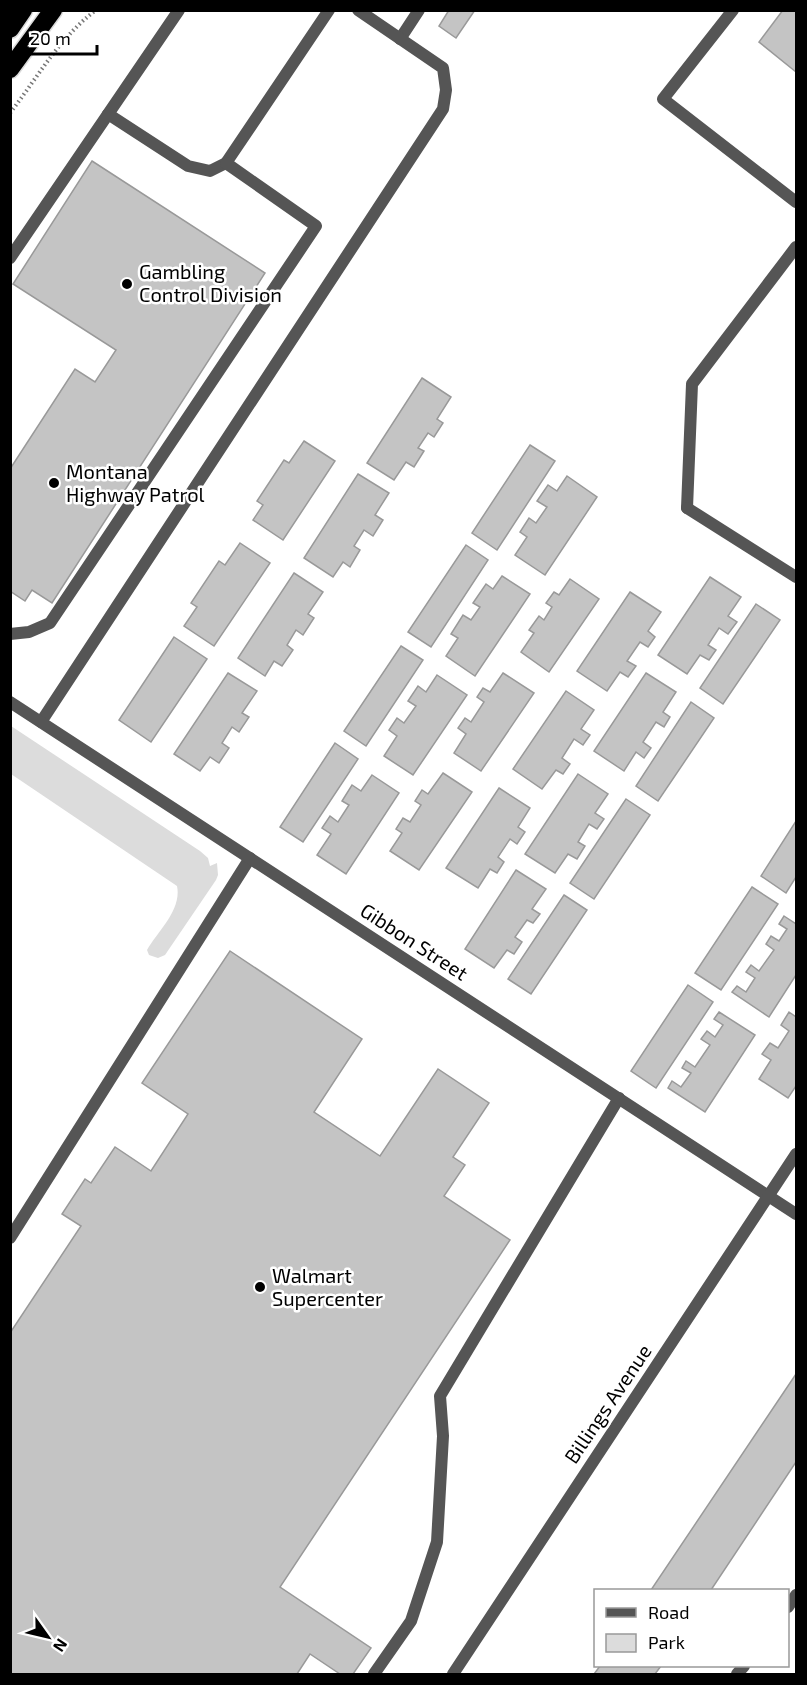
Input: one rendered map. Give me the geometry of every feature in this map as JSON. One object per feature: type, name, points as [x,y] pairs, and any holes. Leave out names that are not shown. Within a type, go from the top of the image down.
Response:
[{"type":"highway","points":[[10,29],[23,10]]},
{"type":"highway","points":[[10,69],[53,10]]},
{"type":"street","points":[[10,258],[179,10]]},
{"type":"street","points":[[108,114],[188,166],[210,171],[226,163],[329,10]]},
{"type":"street","points":[[41,722],[443,109],[446,90],[443,68],[358,10]]},
{"type":"street","points":[[400,39],[419,10]]},
{"type":"street","points":[[733,10],[663,99],[796,202]]},
{"type":"street","points":[[10,634],[29,632],[50,623],[316,226],[226,163]]},
{"type":"street","points":[[796,247],[692,384],[687,508],[796,577]]},
{"type":"street","name":"Gibbon Street","points":[[10,702],[796,1214]]},
{"type":"street","points":[[10,1238],[250,858]]},
{"type":"street","points":[[374,1674],[411,1621],[437,1542],[443,1436],[440,1396],[619,1098]]},
{"type":"street","name":"Billings Avenue","points":[[453,1674],[796,1154]]},
{"type":"path","points":[[10,113],[61,42],[96,10]]},
{"type":"green space","points":[[11,726],[200,851],[208,858],[210,866],[217,863],[216,880],[165,955],[158,958],[149,955],[147,950],[173,912],[178,895],[177,886],[11,774]]},
{"type":"building","points":[[449,10],[475,10],[456,38],[439,26]]},
{"type":"building","points":[[783,10],[796,10],[796,72],[759,42]]},
{"type":"building","points":[[92,161],[265,273],[52,603],[32,590],[25,601],[10,591],[10,469],[75,369],[95,382],[116,350],[13,284]]},
{"type":"building","points":[[422,378],[451,397],[437,419],[443,423],[434,437],[428,433],[418,448],[424,451],[414,467],[406,462],[394,480],[367,463]]},
{"type":"building","points":[[304,441],[335,461],[283,540],[253,520],[263,505],[257,501],[284,460],[289,463]]},
{"type":"building","points":[[530,445],[555,461],[497,550],[472,533]]},
{"type":"building","points":[[358,474],[389,493],[375,515],[383,520],[373,536],[364,530],[354,546],[360,550],[350,567],[343,562],[333,577],[304,558]]},
{"type":"building","points":[[567,476],[597,497],[545,575],[515,555],[527,537],[520,532],[529,518],[536,523],[547,507],[537,501],[548,485],[557,491]]},
{"type":"building","points":[[240,543],[270,563],[214,646],[184,626],[197,607],[191,603],[219,561],[225,565]]},
{"type":"building","points":[[466,545],[488,560],[431,647],[408,632]]},
{"type":"building","points":[[294,573],[323,592],[308,614],[314,618],[303,635],[296,630],[287,645],[293,650],[282,666],[274,661],[265,676],[238,658]]},
{"type":"building","points":[[502,576],[530,594],[475,676],[446,656],[458,638],[451,634],[463,615],[471,620],[480,607],[473,603],[486,584],[493,589]]},
{"type":"building","points":[[710,577],[741,597],[728,616],[737,622],[728,634],[719,628],[708,645],[716,650],[709,660],[700,655],[687,674],[658,655]]},
{"type":"building","points":[[570,579],[599,599],[549,672],[521,652],[534,633],[529,630],[539,616],[544,620],[552,607],[546,603],[554,592],[559,595]]},
{"type":"building","points":[[630,592],[661,612],[648,631],[655,637],[648,647],[640,642],[627,661],[636,666],[628,677],[620,672],[607,691],[577,671]]},
{"type":"building","points":[[756,604],[780,620],[723,704],[700,688]]},
{"type":"building","points":[[174,637],[207,659],[151,742],[119,720]]},
{"type":"building","points":[[401,646],[423,660],[366,746],[344,731]]},
{"type":"building","points":[[228,673],[257,691],[242,713],[249,717],[239,732],[232,727],[222,743],[229,748],[219,763],[210,757],[200,771],[174,754]]},
{"type":"building","points":[[503,673],[534,693],[481,771],[454,753],[466,734],[458,728],[465,718],[471,722],[484,702],[477,697],[483,688],[490,692]]},
{"type":"building","points":[[646,673],[676,692],[663,712],[670,717],[664,727],[656,722],[643,742],[651,748],[644,758],[636,752],[624,771],[594,751]]},
{"type":"building","points":[[437,675],[467,695],[413,775],[384,756],[397,736],[389,730],[397,718],[404,723],[416,706],[408,701],[418,686],[426,692]]},
{"type":"building","points":[[566,691],[594,710],[581,729],[590,735],[583,745],[574,739],[562,758],[570,764],[563,774],[556,770],[542,789],[513,769]]},
{"type":"building","points":[[691,702],[714,718],[658,801],[636,786]]},
{"type":"building","points":[[335,743],[358,759],[303,842],[280,827]]},
{"type":"building","points":[[443,773],[472,792],[419,870],[390,851],[402,833],[396,829],[403,818],[410,822],[421,805],[415,801],[422,790],[428,794]]},
{"type":"building","points":[[578,774],[608,794],[595,813],[604,819],[597,829],[589,824],[578,842],[585,846],[577,859],[568,854],[555,873],[525,854]]},
{"type":"building","points":[[372,775],[399,793],[346,874],[317,855],[331,834],[322,828],[330,816],[338,822],[349,805],[342,801],[352,785],[361,791]]},
{"type":"building","points":[[499,788],[530,808],[518,827],[525,832],[517,844],[510,839],[498,857],[504,862],[497,873],[490,869],[478,888],[446,868]]},
{"type":"building","points":[[626,799],[650,815],[594,899],[570,883]]},
{"type":"building","points":[[796,821],[796,877],[786,893],[761,876]]},
{"type":"building","points":[[516,870],[546,889],[532,909],[540,914],[533,923],[527,920],[515,937],[522,942],[514,954],[507,950],[494,968],[465,949]]},
{"type":"building","points":[[752,887],[778,904],[721,990],[695,973]]},
{"type":"building","points":[[564,895],[587,910],[531,994],[508,979]]},
{"type":"building","points":[[784,916],[796,924],[796,975],[769,1017],[732,992],[737,986],[746,992],[755,978],[746,972],[751,965],[759,971],[774,950],[766,944],[771,936],[779,941],[787,929],[779,924]]},
{"type":"building","name":"Walmart Supercenter","points":[[230,951],[362,1039],[314,1112],[380,1156],[438,1069],[489,1103],[453,1157],[465,1165],[444,1196],[510,1240],[280,1587],[371,1648],[353,1674],[340,1674],[310,1654],[297,1674],[10,1674],[10,1333],[81,1226],[62,1214],[85,1179],[91,1183],[115,1147],[151,1171],[188,1114],[142,1083]]},
{"type":"building","points":[[688,985],[713,1002],[656,1088],[631,1071]]},
{"type":"building","points":[[719,1012],[755,1035],[705,1112],[668,1088],[672,1081],[681,1087],[691,1073],[682,1068],[686,1061],[695,1067],[710,1045],[701,1039],[707,1031],[715,1037],[723,1025],[714,1019]]},
{"type":"building","points":[[789,1012],[796,1017],[796,1086],[788,1098],[759,1079],[771,1060],[762,1054],[770,1043],[778,1048],[789,1031],[781,1025]]},
{"type":"building","points":[[796,1374],[796,1462],[712,1589],[652,1589]]},
{"type":"building","points":[[599,1667],[660,1667],[655,1674],[594,1674]]},
{"type":"place","name":"Gambling Control Division","points":[[127,284]]},
{"type":"place","name":"Montana Highway Patrol","points":[[54,483]]},
{"type":"place","name":"Walmart Supercenter","points":[[260,1287]]}]
